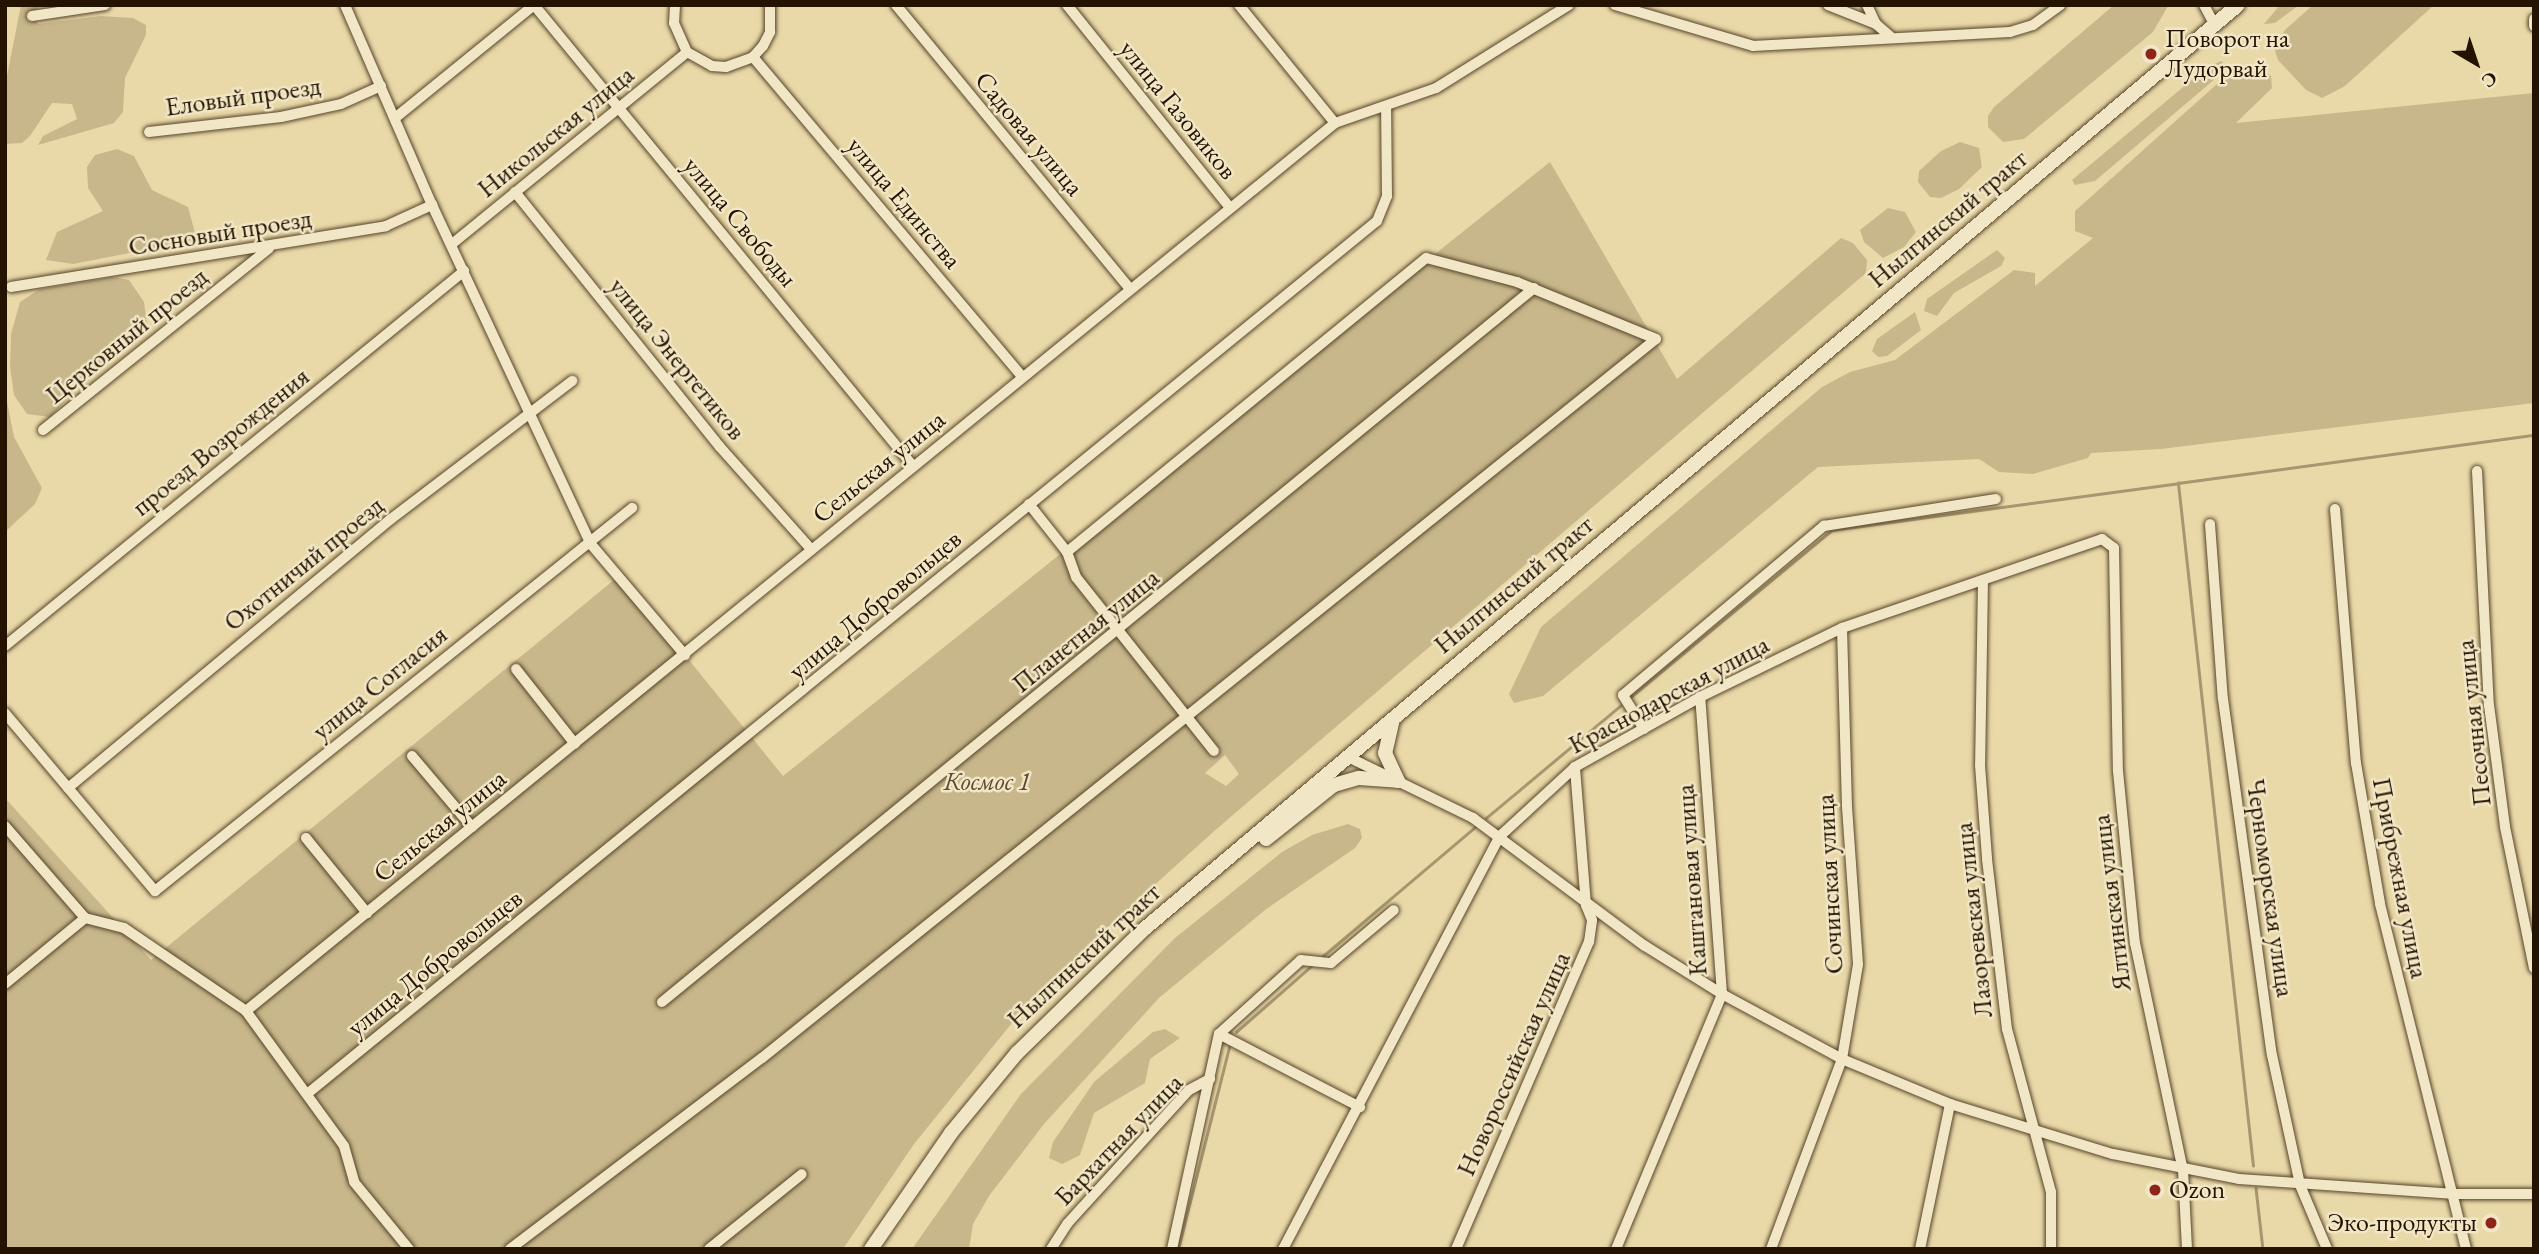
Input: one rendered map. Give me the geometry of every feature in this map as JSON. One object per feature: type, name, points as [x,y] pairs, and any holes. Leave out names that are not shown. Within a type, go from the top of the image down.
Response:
[{"type":"main road","name":"Нылгинский тракт","points":[[871,1249],[951,1133],[1017,1053],[1162,914],[2238,5]]},
{"type":"main road","points":[[1162,914],[1191,902],[1334,785],[1359,778],[1398,780],[1385,753],[1393,719]]},
{"type":"street","points":[[32,16],[105,5]]},
{"type":"street","points":[[345,5],[432,205],[590,543],[685,654]]},
{"type":"street","points":[[395,118],[534,5]]},
{"type":"street","name":"улица Свободы","points":[[534,5],[913,466]]},
{"type":"street","points":[[675,5],[674,23],[687,52],[719,67],[754,57],[770,32],[770,5]]},
{"type":"street","name":"Садовая улица","points":[[896,5],[1130,289]]},
{"type":"street","name":"улица Газовиков","points":[[1067,5],[1230,208]]},
{"type":"street","points":[[1239,5],[1335,123]]},
{"type":"street","name":"Сельская улица","points":[[246,1011],[1335,123],[1436,88],[1569,5]]},
{"type":"street","points":[[1615,5],[1753,46],[2011,32],[2033,25],[2061,5]]},
{"type":"street","points":[[1828,5],[1877,24]]},
{"type":"street","points":[[1867,5],[1877,24],[1891,37]]},
{"type":"street","points":[[2204,5],[2215,26]]},
{"type":"street","points":[[2534,19],[2534,26]]},
{"type":"street","name":"Никольская улица","points":[[452,244],[687,52]]},
{"type":"street","name":"улица Единства","points":[[754,57],[1022,377]]},
{"type":"street","name":"Еловый проезд","points":[[149,132],[281,117],[341,104],[381,86]]},
{"type":"street","name":"улица Добровольцев","points":[[307,1094],[1377,221],[1387,196],[1386,107]]},
{"type":"street","name":"улица Энергетиков","points":[[515,192],[720,447],[811,549]]},
{"type":"street","name":"Сосновый проезд","points":[[11,286],[270,248],[386,226],[432,205]]},
{"type":"street","name":"Церковный проезд","points":[[43,430],[270,248]]},
{"type":"street","points":[[510,1249],[762,1058],[1656,339],[1534,288],[1426,258],[1068,552]]},
{"type":"street","name":"проезд Возрождения","points":[[5,646],[464,271]]},
{"type":"street","name":"Планетная улица","points":[[662,1002],[1119,632],[1534,288]]},
{"type":"street","name":"Охотничий проезд","points":[[68,788],[527,411],[572,381]]},
{"type":"street","name":"Песочная улица","points":[[2477,471],[2489,705],[2505,827],[2534,968]]},
{"type":"street","points":[[1644,729],[1623,695],[1824,526],[1837,521],[1996,499]]},
{"type":"street","points":[[1028,504],[1068,552],[1076,577],[1189,714],[1214,751]]},
{"type":"street","name":"улица Согласия","points":[[68,788],[155,891],[632,508]]},
{"type":"street","name":"Прибрежная улица","points":[[2335,509],[2356,763],[2380,904],[2466,1249]]},
{"type":"street","name":"Черноморская улица","points":[[2210,524],[2223,699],[2270,1042],[2300,1185],[2327,1249]]},
{"type":"street","name":"Краснодарская улица","points":[[1283,1249],[1360,1107],[1499,837],[1575,767],[1700,697],[1842,628],[2102,539],[2114,548]]},
{"type":"street","name":"Ялтинская улица","points":[[2114,548],[2118,771],[2135,943],[2183,1170],[2186,1249]]},
{"type":"street","name":"Лазоревская улица","points":[[1983,580],[1980,765],[1987,859],[2007,1028],[2031,1130],[2051,1192],[2051,1249]]},
{"type":"street","name":"Сочинская улица","points":[[1772,1249],[1842,1059],[1858,964],[1847,807],[1842,628]]},
{"type":"street","points":[[516,669],[575,744]]},
{"type":"street","name":"Каштановая улица","points":[[1616,1249],[1722,994],[1700,697]]},
{"type":"street","points":[[5,713],[68,788]]},
{"type":"street","points":[[412,756],[472,827]]},
{"type":"street","points":[[1348,757],[1473,818],[1587,905],[1722,994],[1842,1059],[1950,1104],[2031,1130],[2183,1170],[2300,1185],[2451,1194],[2534,1194]]},
{"type":"street","name":"Новороссийская улица","points":[[1456,1249],[1582,967],[1592,920],[1587,905],[1575,767]]},
{"type":"street","points":[[5,826],[9,839],[85,918],[124,928],[246,1011],[344,1146],[354,1182],[409,1249]]},
{"type":"street","points":[[306,838],[367,913]]},
{"type":"street","points":[[1360,1107],[1219,1034],[1301,960],[1331,963],[1394,910]]},
{"type":"street","points":[[5,984],[85,918]]},
{"type":"street","name":"Бархатная улица","points":[[1051,1249],[1067,1224],[1189,1090],[1210,1079],[1219,1034]]},
{"type":"street","points":[[1172,1249],[1210,1079]]},
{"type":"street","points":[[1920,1249],[1950,1104]]},
{"type":"street","points":[[709,1249],[802,1174]]},
{"type":"green space","points":[[21,5],[67,5],[39,7],[33,14],[38,24],[101,16],[133,18],[146,25],[146,35],[125,78],[123,112],[114,123],[38,145],[43,136],[77,119],[72,104],[52,103],[30,136],[22,143],[5,144],[5,86]]},
{"type":"green space","points":[[2114,5],[2168,6],[2153,32],[2024,139],[2003,142],[1988,127],[1988,116],[1994,107]]},
{"type":"green space","points":[[2280,5],[2299,5],[2275,23],[2264,24]]},
{"type":"green space","points":[[2313,5],[2434,5],[2345,86],[2322,98],[2306,90],[2278,60],[2274,47],[2285,30]]},
{"type":"green space","points":[[2221,61],[2225,64],[2222,73],[2095,181],[2075,185],[2072,180],[2206,68]]},
{"type":"green space","points":[[2254,64],[2271,76],[2272,88],[2236,123],[2534,93],[2534,403],[2161,449],[2091,453],[2088,458],[2033,474],[1999,472],[1979,459],[1818,467],[1543,696],[1514,703],[1509,694],[1541,627],[1822,387],[1850,372],[1895,360],[2014,270],[2035,273],[2035,286],[2093,238],[2075,231],[2075,211],[2226,76]]},
{"type":"green space","points":[[1960,142],[1979,148],[1982,167],[1959,189],[1941,198],[1930,197],[1918,182],[1919,171],[1941,151]]},
{"type":"green space","points":[[117,149],[134,156],[152,190],[188,207],[197,240],[73,264],[46,260],[57,232],[103,211],[88,188],[87,167],[95,155]]},
{"type":"green space","name":"Космос 1","points":[[1550,162],[1677,379],[1841,238],[1853,243],[1867,260],[1866,273],[1212,833],[1107,928],[1016,1018],[914,1144],[843,1249],[5,1249],[5,798],[151,960],[620,575],[783,776]],"holes":[[[1225,755],[1239,774],[1226,786],[1205,773]]]},
{"type":"green space","points":[[1888,208],[1905,212],[1916,232],[1904,247],[1883,258],[1864,242],[1860,230]]},
{"type":"green space","points":[[1997,250],[2005,258],[2001,266],[1954,293],[1937,316],[1924,311],[1927,299]]},
{"type":"green space","points":[[114,277],[129,280],[144,302],[147,324],[142,333],[98,366],[50,417],[27,414],[14,395],[10,367],[11,334],[20,302],[40,289]]},
{"type":"green space","points":[[1915,312],[1921,330],[1887,356],[1878,357],[1872,351],[1877,339]]},
{"type":"green space","points":[[5,391],[14,437],[42,488],[35,504],[5,532]]},
{"type":"green space","points":[[1348,824],[1360,829],[1362,838],[1355,848],[1265,910],[1159,998],[1044,1124],[989,1196],[973,1224],[969,1249],[912,1249],[1021,1094],[1175,938],[1282,852],[1312,835]]},
{"type":"green space","points":[[1165,1029],[1180,1038],[1150,1059],[1145,1083],[1094,1113],[1080,1155],[1062,1164],[1049,1158],[1053,1142],[1094,1082],[1153,1032]]},
{"type":"waterway","points":[[2253,1166],[2178,483],[2534,435]]},
{"type":"waterway","points":[[1632,696],[1832,530],[2178,483]]},
{"type":"waterway","points":[[1486,818],[1620,706]]},
{"type":"waterway","points":[[1323,956],[1475,827]]},
{"type":"waterway","points":[[1236,1032],[1311,966]]},
{"type":"waterway","points":[[1178,1249],[1229,1047]]},
{"type":"waterway","points":[[2256,1188],[2263,1249]]},
{"type":"place","name":"Поворот на Лудорвай","points":[[2151,54]]},
{"type":"place","name":"Ozon","points":[[2155,1190]]},
{"type":"place","name":"Эко-продукты","points":[[2491,1223]]}]
